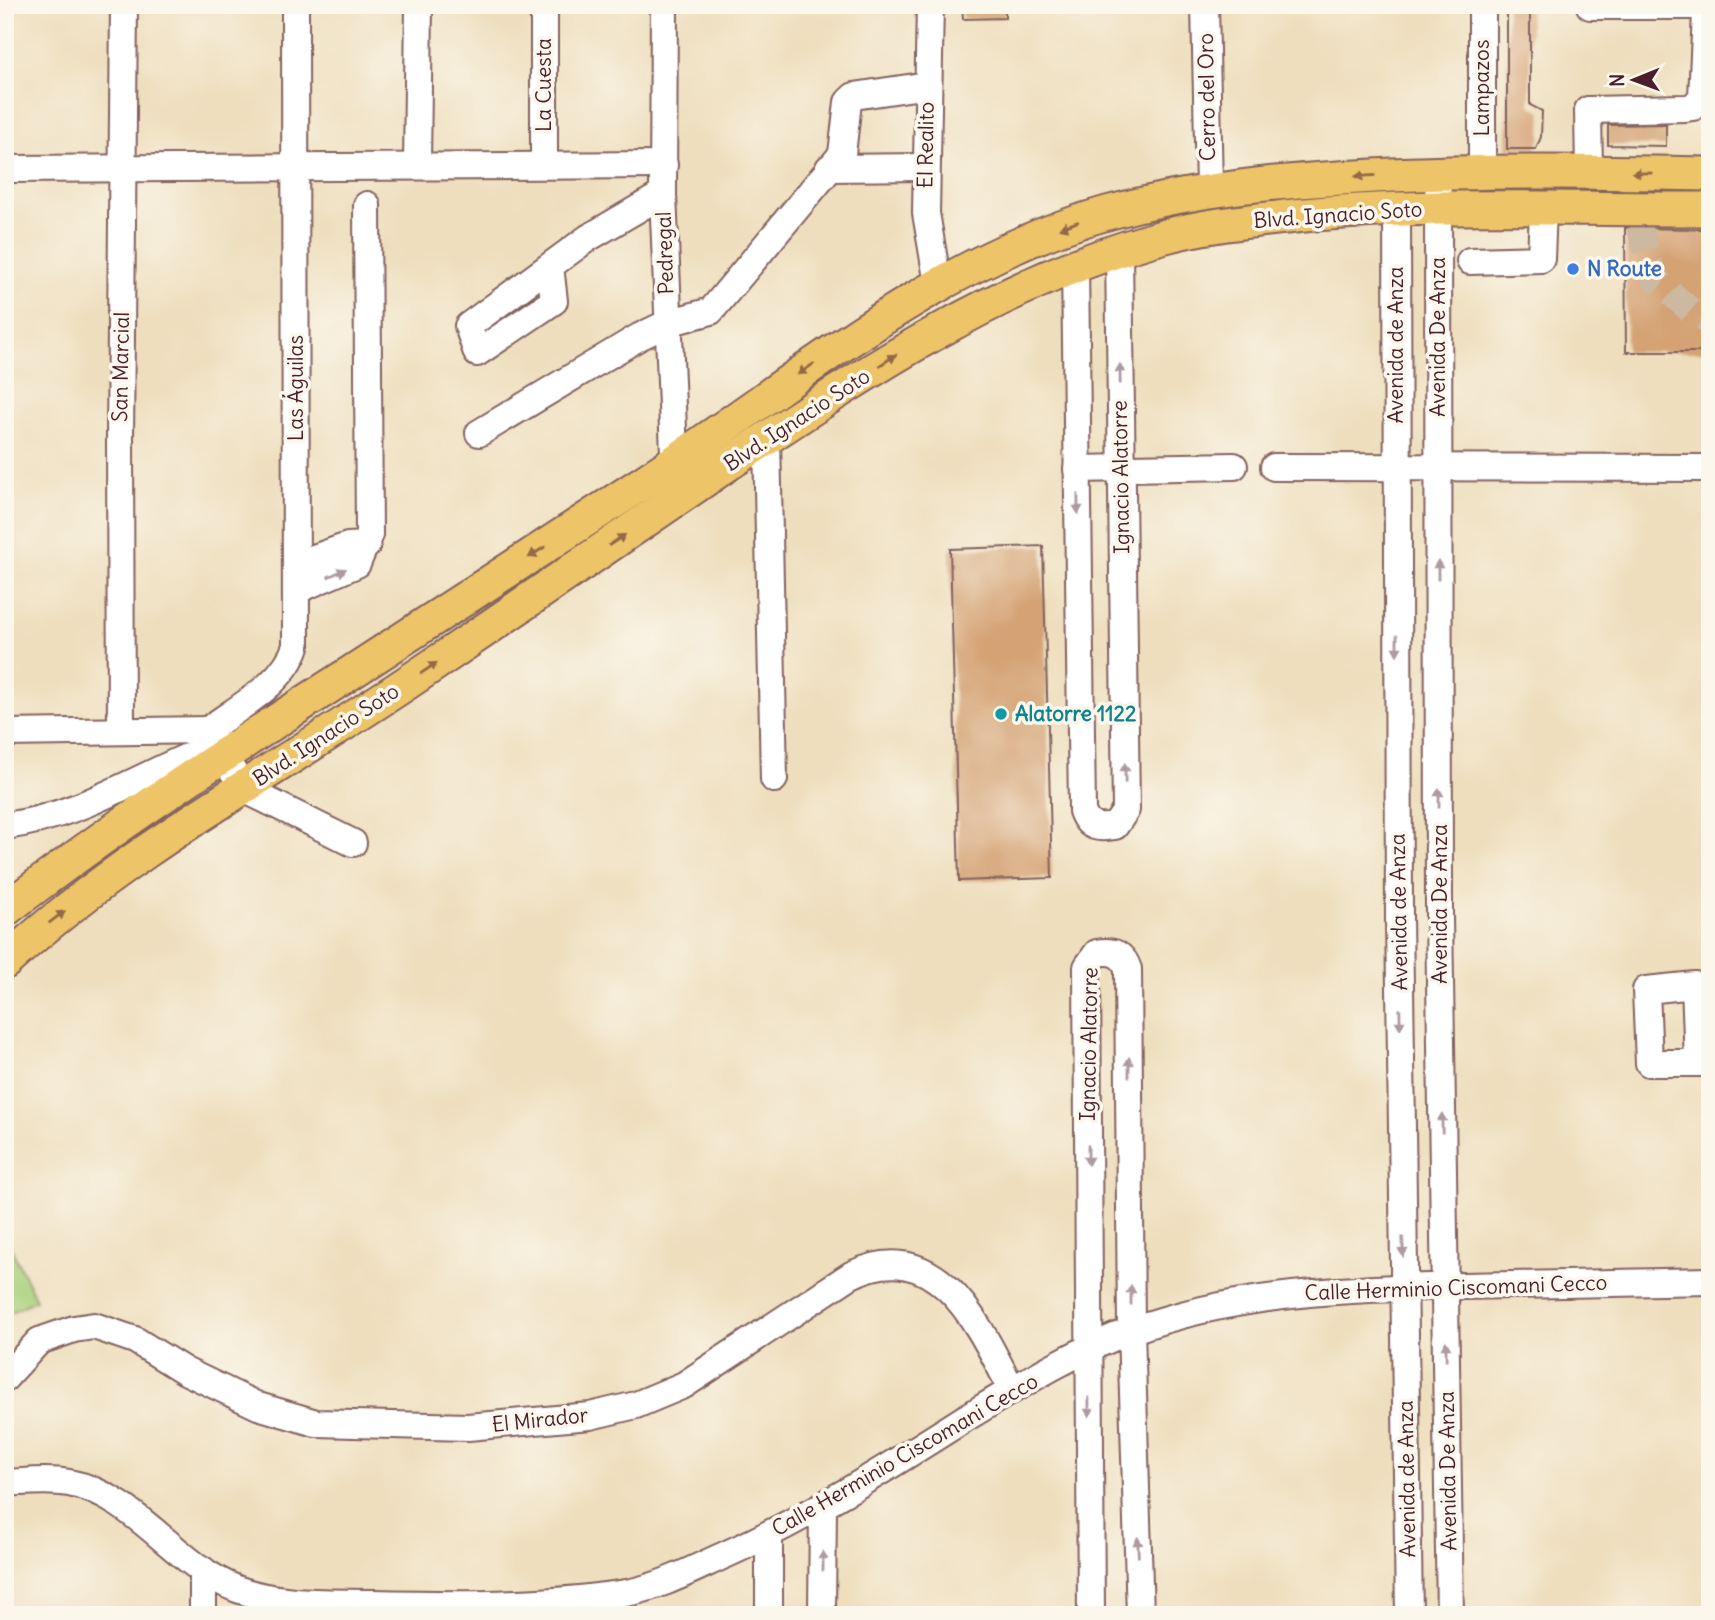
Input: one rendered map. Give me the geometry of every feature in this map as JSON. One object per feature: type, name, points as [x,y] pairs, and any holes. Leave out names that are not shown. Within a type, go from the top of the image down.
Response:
[{"type":"main road","name":"Blvd. Ignacio Soto","points":[[5,910],[135,812],[215,744],[675,462],[801,371],[938,284],[1027,242],[1072,224],[1209,188],[1293,180],[1482,171],[1710,174]]},
{"type":"main road","points":[[1439,201],[1478,192],[1482,171]]},
{"type":"main road","points":[[1075,265],[1077,255],[1101,234],[1193,207],[1204,200],[1209,188]]},
{"type":"main road","name":"Blvd. Ignacio Soto","points":[[5,962],[40,930],[99,886],[372,706],[767,438],[905,349],[985,303],[1075,265],[1119,250],[1203,228],[1324,213],[1396,209],[1439,201],[1637,217],[1710,209]]},
{"type":"street","name":"San Marcial","points":[[121,729],[120,439],[124,5]]},
{"type":"street","name":"Las Águilas","points":[[5,826],[40,821],[75,810],[170,762],[215,744],[291,663],[296,646],[297,590],[295,5]]},
{"type":"street","points":[[416,165],[419,5]]},
{"type":"street","name":"La Cuesta","points":[[544,5],[544,164]]},
{"type":"street","name":"Pedregal","points":[[664,5],[663,194],[676,500]]},
{"type":"street","name":"El Realito","points":[[930,5],[926,212],[938,284]]},
{"type":"street","name":"Cerro del Oro","points":[[1205,5],[1209,188]]},
{"type":"street","name":"Lampazos","points":[[1482,5],[1482,171]]},
{"type":"street","points":[[1589,172],[1588,110],[1686,108],[1698,103],[1702,97],[1706,13],[1698,6],[1592,5]]},
{"type":"street","points":[[479,433],[639,337],[668,323],[711,311],[842,154],[848,102],[854,96],[928,85]]},
{"type":"street","points":[[5,169],[664,165]]},
{"type":"street","points":[[829,169],[925,167]]},
{"type":"street","points":[[550,266],[588,238],[663,194]]},
{"type":"street","name":"Avenida De Anza","points":[[1439,201],[1436,346],[1439,917],[1450,1615]]},
{"type":"street","points":[[297,590],[357,564],[367,545],[370,523],[367,205]]},
{"type":"street","points":[[1470,261],[1541,259],[1543,208]]},
{"type":"street","name":"Avenida de Anza","points":[[1396,209],[1399,918],[1409,1615]]},
{"type":"street","name":"Ignacio Alatorre","points":[[1075,265],[1082,811],[1086,821],[1093,827],[1103,828],[1115,826],[1126,810],[1119,250]]},
{"type":"street","points":[[1395,346],[1436,346]]},
{"type":"street","points":[[767,438],[775,779]]},
{"type":"street","points":[[1077,469],[1234,466]]},
{"type":"street","points":[[1274,467],[1710,468]]},
{"type":"street","points":[[297,564],[348,546],[367,545]]},
{"type":"street","points":[[1079,573],[1123,571]]},
{"type":"street","points":[[5,733],[121,729],[215,744],[244,789],[353,843]]},
{"type":"street","points":[[1399,918],[1439,917]]},
{"type":"street","name":"Ignacio Alatorre","points":[[1091,1615],[1087,967],[1090,959],[1106,951],[1118,954],[1125,960],[1128,969],[1131,1330],[1140,1615]]},
{"type":"street","name":"El Mirador","points":[[5,1378],[39,1341],[74,1329],[94,1326],[135,1340],[185,1371],[258,1406],[316,1423],[468,1427],[590,1416],[636,1405],[684,1385],[851,1275],[867,1268],[890,1265],[929,1275],[952,1291],[974,1318],[1012,1390]]},
{"type":"street","name":"Calle Herminio Ciscomani Cecco","points":[[5,1483],[72,1483],[93,1491],[118,1504],[203,1570],[234,1588],[273,1599],[478,1604],[631,1592],[661,1583],[769,1535],[823,1507],[1012,1390],[1131,1330],[1228,1303],[1274,1295],[1404,1288],[1710,1281]]},
{"type":"street","points":[[822,1615],[823,1507]]},
{"type":"street","points":[[769,1535],[769,1615]]},
{"type":"street","points":[[203,1570],[203,1615]]},
{"type":"green space","points":[[9,1244],[36,1300],[9,1313],[5,1305],[5,1245]]},
{"type":"building","points":[[962,5],[1005,5],[1005,18],[963,19]]},
{"type":"building","points":[[1507,5],[1530,5],[1530,105],[1542,111],[1541,137],[1536,149],[1507,149]]},
{"type":"building","points":[[1666,124],[1666,146],[1608,145],[1608,125]]},
{"type":"building","points":[[1625,228],[1710,229],[1710,352],[1626,352]]},
{"type":"building","name":"Alatorre 1122","points":[[1043,546],[1052,878],[959,881],[950,549]]},
{"type":"tunnel","points":[[1639,225],[1654,278],[1697,316],[1710,321]]},
{"type":"place","name":"N Route","points":[[1573,269]]},
{"type":"place","name":"Alatorre 1122","points":[[1001,714]]}]
